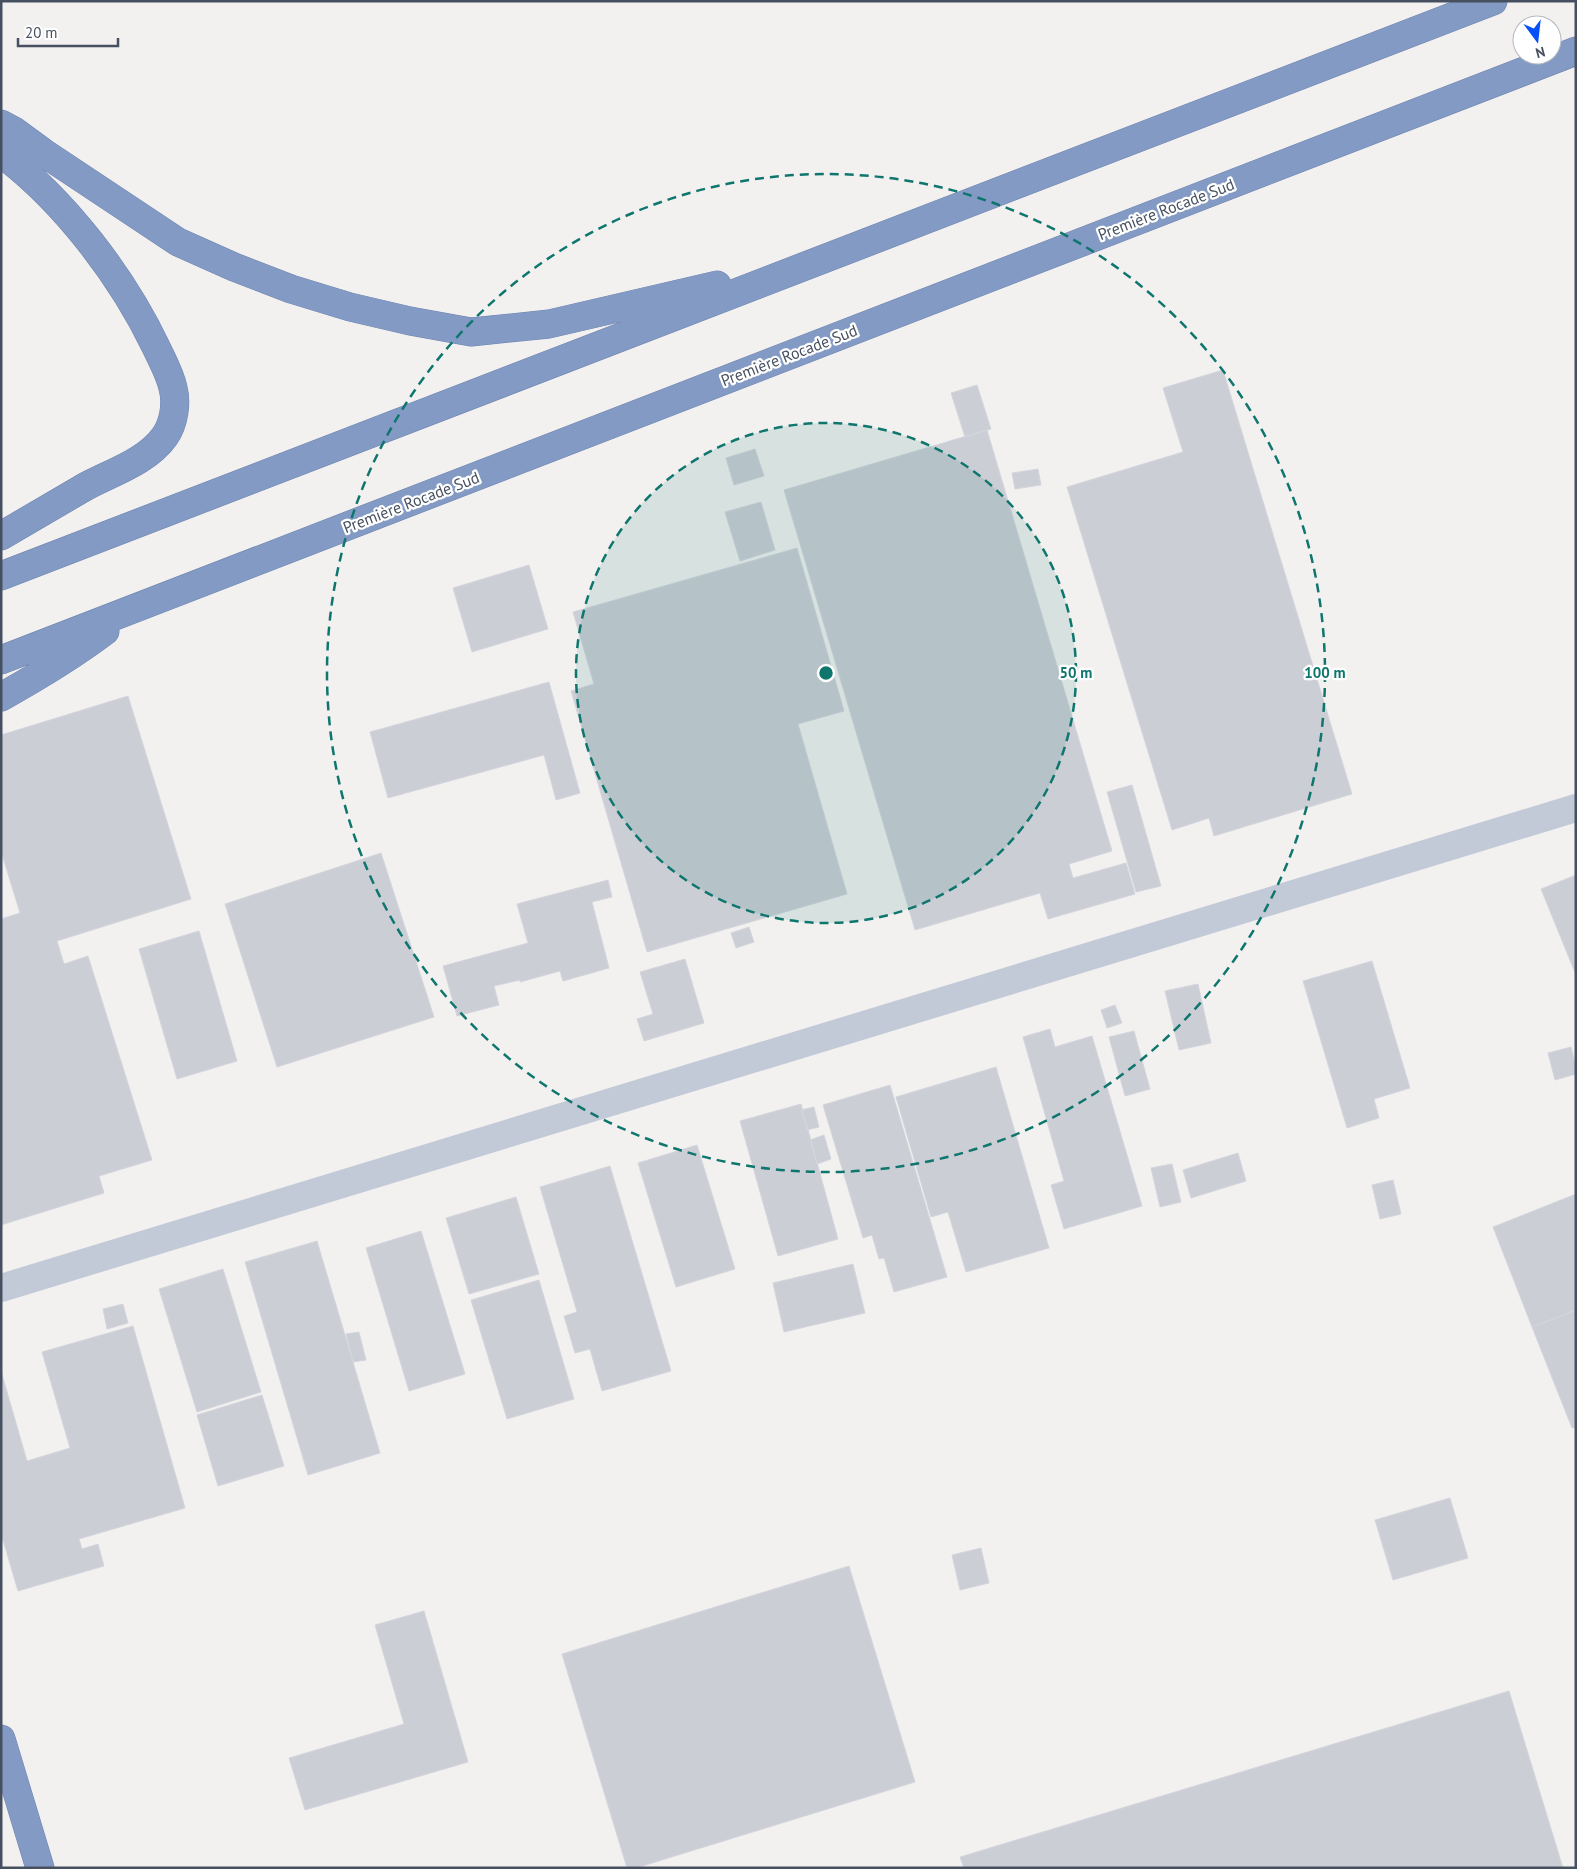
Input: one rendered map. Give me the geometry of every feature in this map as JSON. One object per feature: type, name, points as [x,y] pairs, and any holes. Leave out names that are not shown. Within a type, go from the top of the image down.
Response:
[{"type":"highway","points":[[1,576],[1493,1]]},
{"type":"highway","name":"Première Rocade Sud","points":[[1,660],[1576,51]]},
{"type":"highway","points":[[1,124],[178,242],[234,267],[291,289],[350,307],[410,321],[471,332],[549,324],[694,291],[844,252]]},
{"type":"highway","points":[[1,153],[44,191],[79,229],[111,270],[139,313],[165,366],[174,389],[175,404],[172,420],[166,434],[144,456],[83,488],[1,536]]},
{"type":"highway","points":[[1,697],[84,647],[134,609]]},
{"type":"highway","points":[[1,1739],[40,1868]]},
{"type":"street","points":[[1,1288],[1576,808]]},
{"type":"building","points":[[1223,370],[1352,794],[1214,836],[1209,818],[1172,830],[1067,487],[1183,452],[1163,388]]},
{"type":"building","points":[[977,385],[991,429],[965,437],[951,393]]},
{"type":"building","points":[[987,430],[1112,851],[1069,864],[1073,878],[1126,863],[1135,894],[1048,919],[1040,893],[915,930],[784,490]]},
{"type":"building","points":[[755,449],[764,476],[734,485],[726,458]]},
{"type":"building","points":[[1038,469],[1041,485],[1015,489],[1012,473]]},
{"type":"building","points":[[761,502],[775,550],[740,561],[725,512]]},
{"type":"building","points":[[797,548],[844,711],[798,724],[847,894],[647,952],[571,691],[594,684],[573,612]]},
{"type":"building","points":[[529,565],[548,629],[472,652],[453,588]]},
{"type":"building","points":[[549,682],[580,793],[556,800],[544,755],[388,798],[370,732]]},
{"type":"building","points":[[128,696],[191,899],[57,941],[64,964],[88,956],[152,1160],[99,1176],[104,1193],[1,1225],[1,919],[20,913],[1,851],[1,735]]},
{"type":"building","points":[[1132,785],[1161,886],[1136,892],[1107,792]]},
{"type":"building","points":[[381,853],[434,1017],[277,1067],[225,904]]},
{"type":"building","points":[[1576,875],[1576,975],[1541,889]]},
{"type":"building","points":[[608,880],[612,897],[592,902],[609,968],[563,981],[560,971],[520,982],[520,980],[494,986],[499,1005],[457,1016],[443,966],[528,943],[517,904]]},
{"type":"building","points":[[749,927],[754,942],[736,948],[731,933]]},
{"type":"building","points":[[199,931],[237,1061],[177,1079],[139,949]]},
{"type":"building","points":[[685,959],[704,1023],[644,1041],[637,1019],[653,1014],[640,972]]},
{"type":"building","points":[[1372,961],[1410,1088],[1374,1099],[1379,1118],[1347,1128],[1303,981]]},
{"type":"building","points":[[1198,984],[1211,1043],[1179,1050],[1165,991]]},
{"type":"building","points":[[1115,1005],[1122,1023],[1107,1028],[1101,1010]]},
{"type":"building","points":[[1050,1029],[1055,1047],[1092,1036],[1142,1206],[1064,1229],[1051,1185],[1064,1181],[1023,1037]]},
{"type":"building","points":[[1134,1031],[1150,1089],[1125,1096],[1109,1037]]},
{"type":"building","points":[[1571,1047],[1576,1074],[1555,1080],[1548,1053]]},
{"type":"building","points":[[996,1067],[1049,1248],[966,1272],[948,1212],[931,1217],[896,1097]]},
{"type":"building","points":[[890,1085],[947,1277],[894,1292],[884,1258],[879,1259],[872,1235],[863,1238],[823,1105]]},
{"type":"building","points":[[801,1104],[838,1239],[778,1256],[740,1121]]},
{"type":"building","points":[[814,1107],[819,1127],[807,1130],[801,1110]]},
{"type":"building","points":[[824,1135],[831,1159],[817,1164],[810,1140]]},
{"type":"building","points":[[697,1145],[735,1269],[676,1287],[638,1163]]},
{"type":"building","points":[[1238,1153],[1246,1181],[1191,1198],[1183,1170]]},
{"type":"building","points":[[1172,1164],[1181,1202],[1160,1207],[1151,1168]]},
{"type":"building","points":[[610,1166],[671,1371],[602,1391],[590,1349],[575,1353],[564,1316],[577,1312],[540,1187]]},
{"type":"building","points":[[1393,1180],[1401,1214],[1380,1219],[1372,1185]]},
{"type":"building","points":[[1576,1194],[1576,1310],[1532,1327],[1493,1227]]},
{"type":"building","points":[[516,1197],[539,1274],[469,1294],[446,1218]]},
{"type":"building","points":[[421,1231],[465,1374],[409,1391],[366,1248]]},
{"type":"building","points":[[317,1241],[380,1453],[308,1475],[245,1262]]},
{"type":"building","points":[[853,1264],[865,1313],[784,1332],[773,1283]]},
{"type":"building","points":[[223,1269],[261,1392],[197,1412],[159,1289]]},
{"type":"building","points":[[539,1280],[574,1399],[507,1419],[471,1300]]},
{"type":"building","points":[[123,1304],[128,1323],[107,1329],[103,1309]]},
{"type":"building","points":[[1576,1310],[1576,1427],[1572,1428],[1532,1327]]},
{"type":"building","points":[[133,1326],[185,1508],[79,1539],[82,1549],[98,1544],[104,1566],[18,1591],[1,1533],[1,1371],[27,1461],[70,1448],[42,1352]]},
{"type":"building","points":[[359,1332],[366,1360],[353,1362],[346,1334]]},
{"type":"building","points":[[262,1395],[284,1466],[218,1486],[197,1415]]},
{"type":"building","points":[[1450,1498],[1468,1558],[1393,1580],[1375,1520]]},
{"type":"building","points":[[981,1548],[989,1583],[960,1590],[952,1555]]},
{"type":"building","points":[[849,1566],[915,1782],[636,1868],[627,1868],[562,1654]]},
{"type":"building","points":[[424,1611],[468,1762],[305,1810],[289,1758],[404,1724],[375,1625]]},
{"type":"building","points":[[1509,1691],[1563,1868],[964,1868],[960,1857]]}]
